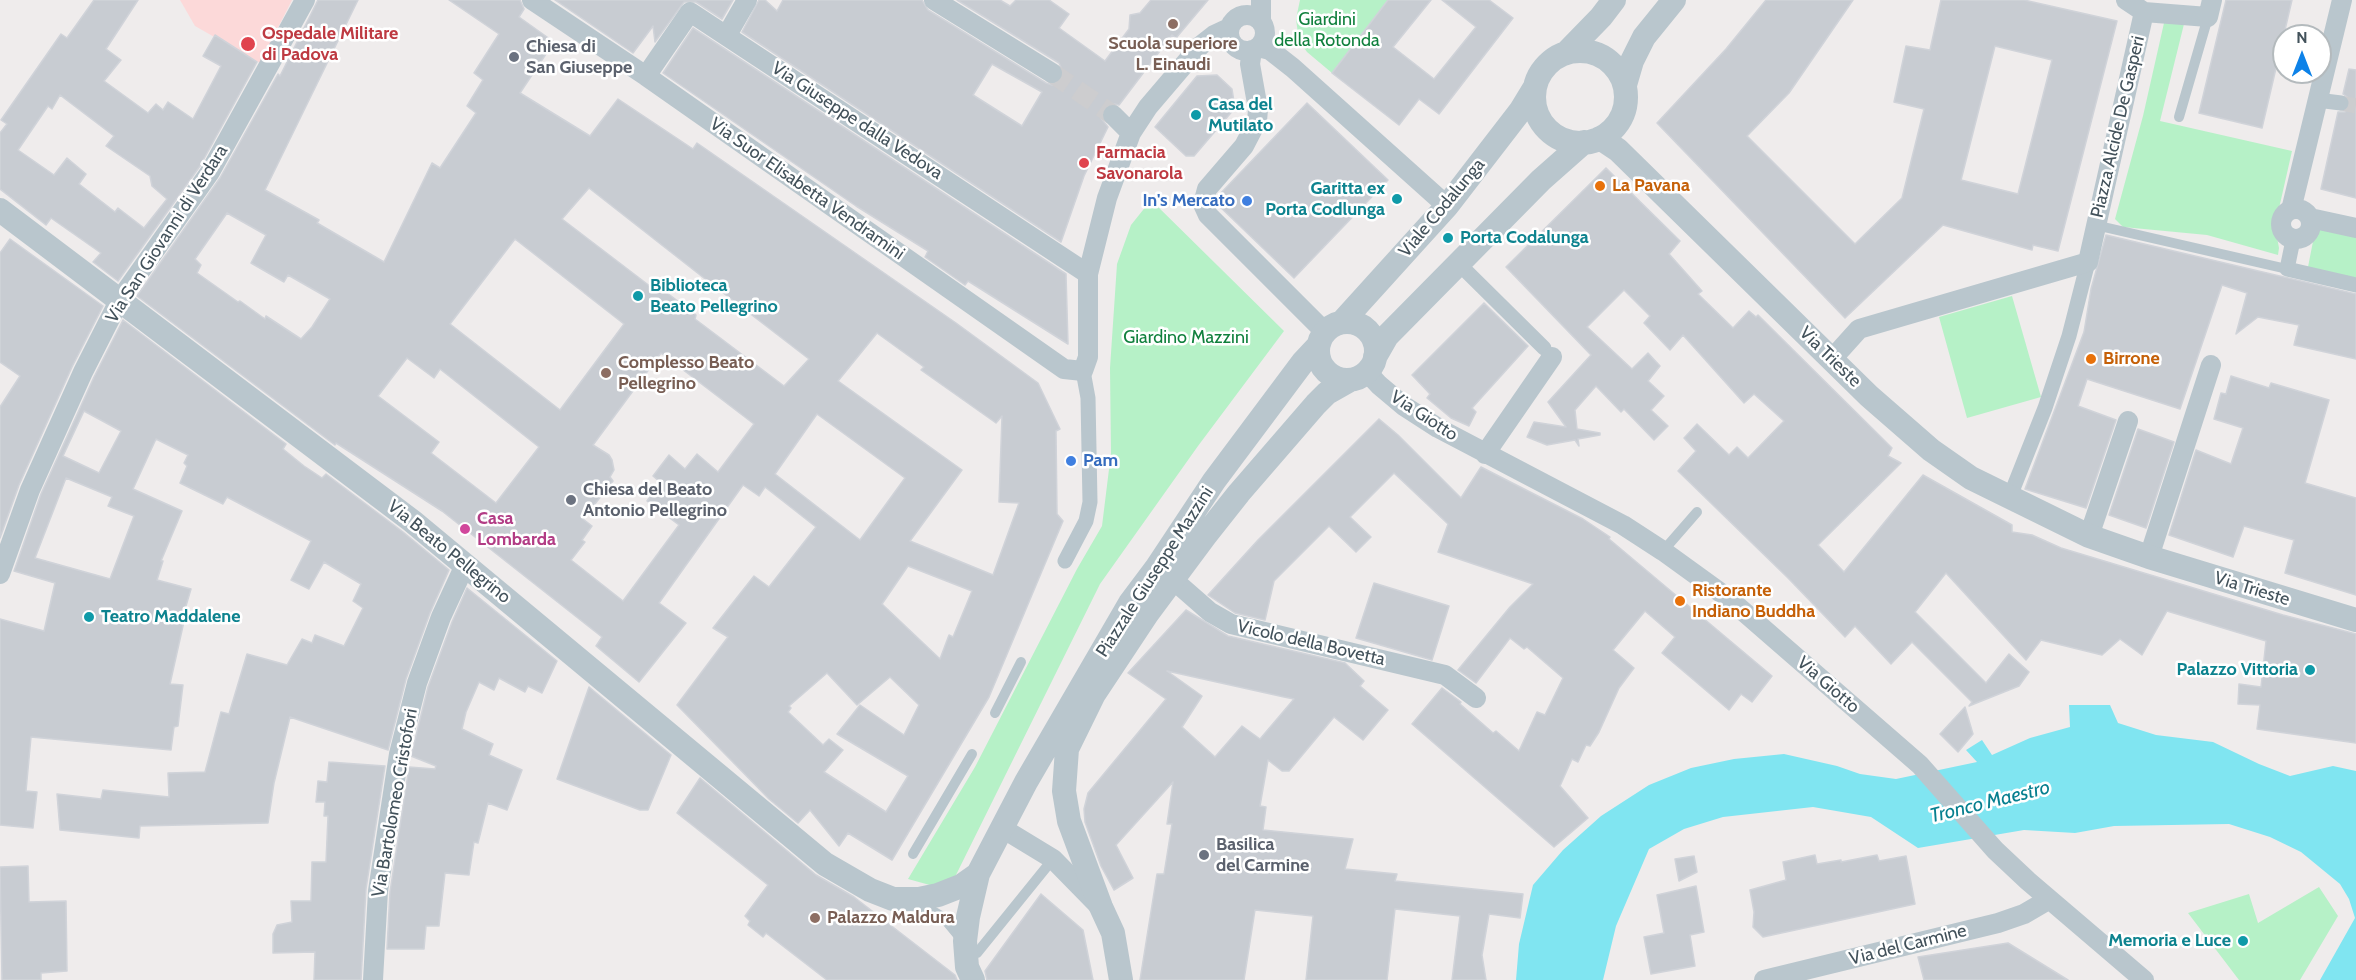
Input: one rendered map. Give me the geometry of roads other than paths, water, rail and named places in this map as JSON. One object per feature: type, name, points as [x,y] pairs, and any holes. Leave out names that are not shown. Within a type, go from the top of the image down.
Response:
[{"type":"street","name":"Via San Giovanni di Verdara","points":[[0,574],[30,490],[83,372],[119,302],[210,172],[305,0]]},
{"type":"street","name":"Via Suor Elisabetta Vendramini","points":[[532,0],[646,76],[1064,369],[1083,371]]},
{"type":"street","points":[[727,35],[747,0]]},
{"type":"street","points":[[934,0],[1052,73]]},
{"type":"street","points":[[1065,561],[1086,521],[1090,502],[1088,398],[1083,371],[1088,357],[1088,274],[1107,198],[1131,133],[1148,107],[1200,46],[1214,35],[1244,31],[1265,34],[1261,22],[1261,0]]},
{"type":"street","points":[[1592,140],[1567,141],[1552,133],[1540,120],[1534,104],[1535,87],[1546,66],[1566,53],[1614,0]]},
{"type":"street","points":[[1329,333],[1320,364],[1325,371],[1341,380],[1364,370],[1387,336],[1541,180],[1592,140],[1613,129],[1622,116],[1626,101],[1625,85],[1632,61],[1644,37],[1674,0]]},
{"type":"street","name":"Piazza Alcide De Gasperi","points":[[2126,0],[2144,12],[2210,8]]},
{"type":"street","points":[[2291,210],[2302,210],[2310,218],[2312,223],[2304,238],[2293,240],[2287,237],[2280,225],[2281,218],[2291,210],[2342,0]]},
{"type":"street","name":"Via Giuseppe dalla Vedova","points":[[646,76],[690,12],[1088,274]]},
{"type":"street","name":"Piazza Alcide De Gasperi","points":[[2095,225],[2144,12]]},
{"type":"street","points":[[1244,31],[1293,68],[1447,206]]},
{"type":"street","points":[[1244,31],[1258,109],[1257,121],[1244,146],[1207,189],[1203,204],[1208,215],[1329,333]]},
{"type":"street","points":[[1566,53],[1581,51],[1602,57],[1619,72],[1625,85]]},
{"type":"street","name":"Viale Codalunga","points":[[1329,333],[1447,206],[1521,110],[1535,87]]},
{"type":"street","points":[[2317,100],[2341,103]]},
{"type":"street","points":[[1113,115],[1131,133]]},
{"type":"street","name":"Via Trieste","points":[[1592,140],[1618,150],[1869,396],[1931,450],[1971,478],[2009,499],[2089,536],[2149,557],[2356,620]]},
{"type":"street","name":"Via Beato Pellegrino","points":[[0,210],[119,302],[354,476],[465,564],[825,864],[870,890],[893,899],[938,895],[961,886],[978,874]]},
{"type":"street","points":[[2310,218],[2356,228]]},
{"type":"street","points":[[2009,499],[2045,408],[2069,336],[2095,225]]},
{"type":"street","points":[[2287,269],[2293,240]]},
{"type":"street","points":[[1832,359],[1859,329],[2088,262]]},
{"type":"street","points":[[1459,264],[1548,352],[1485,454]]},
{"type":"street","name":"Piazza Alcide De Gasperi","points":[[2287,269],[2356,285]]},
{"type":"street","points":[[1329,333],[1358,325],[1370,334],[1376,349],[1364,370]]},
{"type":"street","name":"Piazzale Giuseppe Mazzini","points":[[1101,908],[1069,821],[1064,791],[1067,749],[1094,694],[1147,614],[1214,481],[1303,362],[1329,333]]},
{"type":"street","points":[[2149,557],[2211,365]]},
{"type":"street","name":"Piazzale Giuseppe Mazzini","points":[[967,967],[968,917],[978,874],[1026,782],[1130,603],[1166,573],[1327,393],[1364,370]]},
{"type":"street","name":"Via Giotto","points":[[1364,370],[1404,406],[1485,454],[1589,505],[1663,550],[1728,598],[1920,765],[1995,850],[2048,900],[2138,974],[2154,980]]},
{"type":"street","points":[[2089,536],[2128,421]]},
{"type":"street","name":"Via Bartolomeo Cristofori","points":[[373,980],[378,891],[399,754],[417,683],[441,617],[465,564]]},
{"type":"street","name":"Vicolo della Bovetta","points":[[1166,573],[1210,612],[1231,624],[1445,675],[1476,698]]},
{"type":"street","points":[[1002,828],[1053,859],[1101,908],[1113,933],[1121,980]]},
{"type":"street","name":"Via del Carmine","points":[[1764,980],[1998,923],[2024,914],[2048,900]]},
{"type":"lane","points":[[2179,117],[2210,8]]},
{"type":"lane","name":"Piazza Alcide De Gasperi","points":[[2095,225],[2287,269]]},
{"type":"lane","points":[[1663,550],[1697,512]]},
{"type":"lane","points":[[995,713],[1021,662]]},
{"type":"lane","points":[[913,854],[972,754]]},
{"type":"lane","points":[[967,967],[1053,859]]},
{"type":"lane","name":"Via Beato Pellegrino","points":[[893,899],[931,910],[943,917],[960,935],[967,967]]},
{"type":"water","name":"Tronco Maestro","points":[[2069,705],[2110,705],[2118,723],[2156,735],[2213,742],[2290,776],[2333,766],[2356,771],[2356,980],[2320,980],[2355,918],[2349,899],[2340,884],[2301,852],[2270,837],[2229,824],[2114,826],[2075,833],[2024,830],[1918,848],[1871,817],[1813,807],[1723,817],[1684,829],[1649,849],[1616,926],[1603,980],[1516,980],[1519,944],[1533,885],[1563,850],[1601,816],[1649,785],[1691,768],[1734,759],[1784,754],[1837,766],[1860,774],[1896,779],[1977,762],[1966,750],[1982,740],[1992,755],[2030,738],[2070,727]]},
{"type":"tunnel","points":[[1052,73],[1113,115]]},
{"type":"tunnel","points":[[2341,103],[2356,106]]},
{"type":"place","name":"Scuola superiore L. Einaudi","points":[[1173,24]]},
{"type":"place","name":"Ospedale Militare di Padova","points":[[248,44]]},
{"type":"place","name":"Chiesa di San Giuseppe","points":[[514,57]]},
{"type":"place","name":"Casa del Mutilato","points":[[1196,115]]},
{"type":"place","name":"Farmacia Savonarola","points":[[1084,163]]},
{"type":"place","name":"La Pavana","points":[[1600,186]]},
{"type":"place","name":"Garitta ex Porta Codlunga","points":[[1397,199]]},
{"type":"place","name":"In's Mercato","points":[[1247,201]]},
{"type":"place","name":"Porta Codalunga","points":[[1448,238]]},
{"type":"place","name":"Biblioteca Beato Pellegrino","points":[[638,296]]},
{"type":"place","name":"Birrone","points":[[2091,359]]},
{"type":"place","name":"Complesso Beato Pellegrino","points":[[606,373]]},
{"type":"place","name":"Pam","points":[[1071,461]]},
{"type":"place","name":"Chiesa del Beato Antonio Pellegrino","points":[[571,500]]},
{"type":"place","name":"Casa Lombarda","points":[[465,529]]},
{"type":"place","name":"Ristorante Indiano Buddha","points":[[1680,601]]},
{"type":"place","name":"Teatro Maddalene","points":[[89,617]]},
{"type":"place","name":"Palazzo Vittoria","points":[[2310,670]]},
{"type":"place","name":"Basilica del Carmine","points":[[1204,855]]},
{"type":"place","name":"Palazzo Maldura","points":[[815,918]]},
{"type":"place","name":"Memoria e Luce","points":[[2243,941]]},
{"type":"park label","name":"Giardini della Rotonda","points":[[1327,30]]},
{"type":"park label","name":"Giardino Mazzini","points":[[1186,338]]}]
